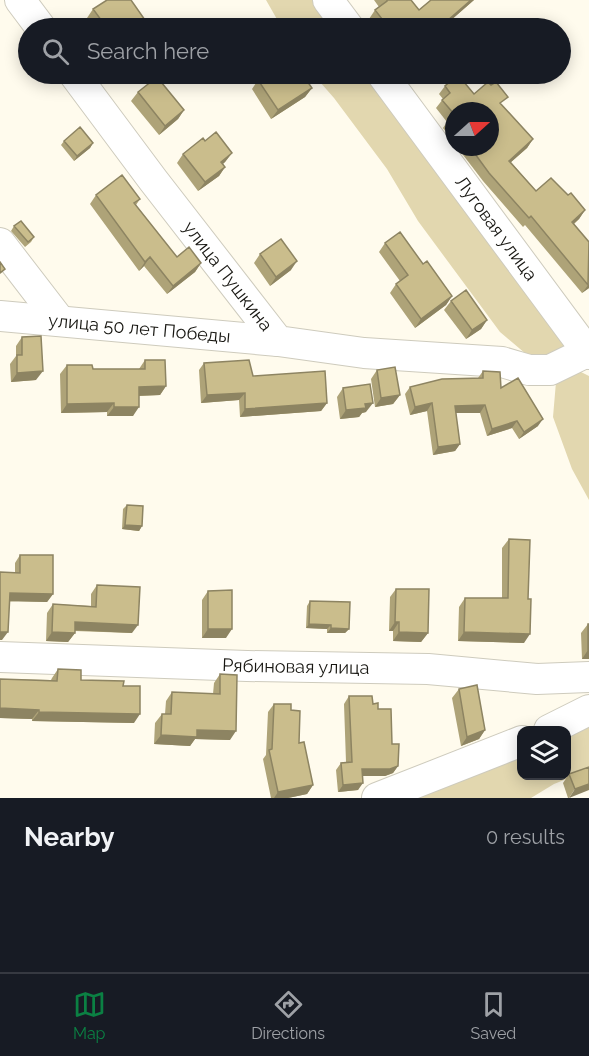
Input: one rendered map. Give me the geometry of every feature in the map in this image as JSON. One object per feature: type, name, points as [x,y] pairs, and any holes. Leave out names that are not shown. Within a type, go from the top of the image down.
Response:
[{"type":"street","points":[[20,0],[34,18]]},
{"type":"street","points":[[328,0],[342,18]]},
{"type":"street","name":"улица Пушкина","points":[[81,84],[278,341],[364,353],[502,362],[529,370],[550,370],[588,353]]},
{"type":"street","name":"Луговая улица","points":[[389,84],[588,353]]},
{"type":"street","points":[[0,243],[60,321]]},
{"type":"street","name":"улица 50 лет Победы","points":[[0,316],[278,341]]},
{"type":"street","name":"Рябиновая улица","points":[[0,657],[247,666],[428,669],[537,679],[589,677]]},
{"type":"street","points":[[557,726],[589,710]]},
{"type":"street","points":[[377,798],[517,743]]},
{"type":"shaded area","points":[[266,0],[319,0],[332,18],[276,18]]},
{"type":"shaded area","points":[[322,84],[380,84],[563,334],[566,356],[551,361],[526,354],[500,332],[418,221],[387,169]]},
{"type":"shaded area","points":[[577,370],[589,376],[589,500],[572,469],[553,417],[556,382]]},
{"type":"shaded area","points":[[589,723],[589,770],[571,777],[571,728]]},
{"type":"shaded area","points":[[517,750],[517,780],[564,780],[531,798],[395,798]]},
{"type":"building","points":[[107,0],[131,0],[144,18],[100,18],[93,9]]},
{"type":"building","points":[[411,0],[419,10],[431,0],[471,0],[450,18],[381,18],[375,10],[387,1]]},
{"type":"building","points":[[148,84],[163,84],[184,110],[165,126],[138,92]]},
{"type":"building","points":[[261,84],[309,84],[312,88],[278,110]]},
{"type":"building","points":[[447,84],[466,84],[474,94],[486,84],[498,84],[508,97],[500,103],[533,139],[509,161],[536,191],[551,178],[568,195],[571,193],[585,210],[572,222],[589,242],[588,285],[531,216],[529,218],[477,156],[499,156],[499,102],[445,104],[442,100],[450,93],[445,86]]},
{"type":"building","points":[[80,127],[93,143],[77,156],[64,141]]},
{"type":"building","points":[[216,132],[232,153],[221,162],[225,167],[205,182],[183,154],[203,138],[205,141]]},
{"type":"building","points":[[122,175],[140,199],[134,203],[177,257],[189,247],[201,263],[173,286],[150,257],[145,262],[96,195]]},
{"type":"building","points":[[21,221],[34,237],[28,242],[14,226]]},
{"type":"building","points":[[400,232],[423,264],[427,261],[452,296],[421,319],[396,284],[408,275],[385,243]]},
{"type":"building","points":[[281,239],[297,261],[276,277],[260,254]]},
{"type":"building","points":[[0,262],[5,269],[0,273]]},
{"type":"building","points":[[466,290],[487,320],[472,330],[451,301]]},
{"type":"building","points":[[41,336],[43,371],[17,373],[17,355],[22,355],[22,337]]},
{"type":"building","points":[[145,360],[165,360],[166,386],[139,387],[139,407],[114,407],[114,403],[67,404],[67,365],[92,365],[93,369],[145,369]]},
{"type":"building","points":[[249,360],[253,376],[325,371],[327,403],[245,409],[245,393],[207,395],[204,363]]},
{"type":"building","points":[[395,367],[400,395],[381,398],[377,370]]},
{"type":"building","points":[[483,371],[500,372],[501,388],[518,378],[543,419],[524,432],[517,421],[492,429],[485,405],[455,406],[460,444],[438,447],[432,403],[415,407],[410,387],[442,379],[483,378]]},
{"type":"building","points":[[370,384],[373,403],[365,404],[366,408],[346,410],[343,388]]},
{"type":"building","points":[[127,505],[143,506],[142,526],[125,525]]},
{"type":"building","points":[[509,539],[530,540],[528,599],[531,599],[530,634],[464,632],[465,598],[508,598]]},
{"type":"building","points":[[20,555],[53,555],[53,594],[10,593],[8,632],[0,632],[0,572],[20,573]]},
{"type":"building","points":[[97,585],[140,587],[138,625],[75,622],[75,633],[52,632],[53,604],[96,607]]},
{"type":"building","points":[[396,589],[429,589],[428,633],[399,632],[399,622],[395,622]]},
{"type":"building","points":[[232,590],[232,629],[208,629],[208,591]]},
{"type":"building","points":[[310,601],[350,602],[349,629],[309,624]]},
{"type":"building","points":[[589,624],[589,650],[588,650]]},
{"type":"building","points":[[58,669],[81,670],[81,680],[124,681],[123,686],[140,686],[140,714],[39,712],[39,710],[0,708],[0,679],[57,681]]},
{"type":"building","points":[[220,674],[237,675],[236,731],[197,730],[197,737],[161,735],[162,714],[171,714],[172,692],[220,694]]},
{"type":"building","points":[[477,685],[485,730],[467,737],[459,689]]},
{"type":"building","points":[[349,696],[372,696],[373,704],[378,703],[378,709],[391,709],[392,744],[399,744],[398,766],[390,769],[362,769],[363,783],[343,785],[341,763],[352,762]]},
{"type":"building","points":[[274,704],[291,704],[291,710],[300,711],[299,743],[304,742],[313,785],[278,792],[269,750],[272,749]]},
{"type":"building","points":[[589,767],[589,784],[575,789],[571,773]]}]
